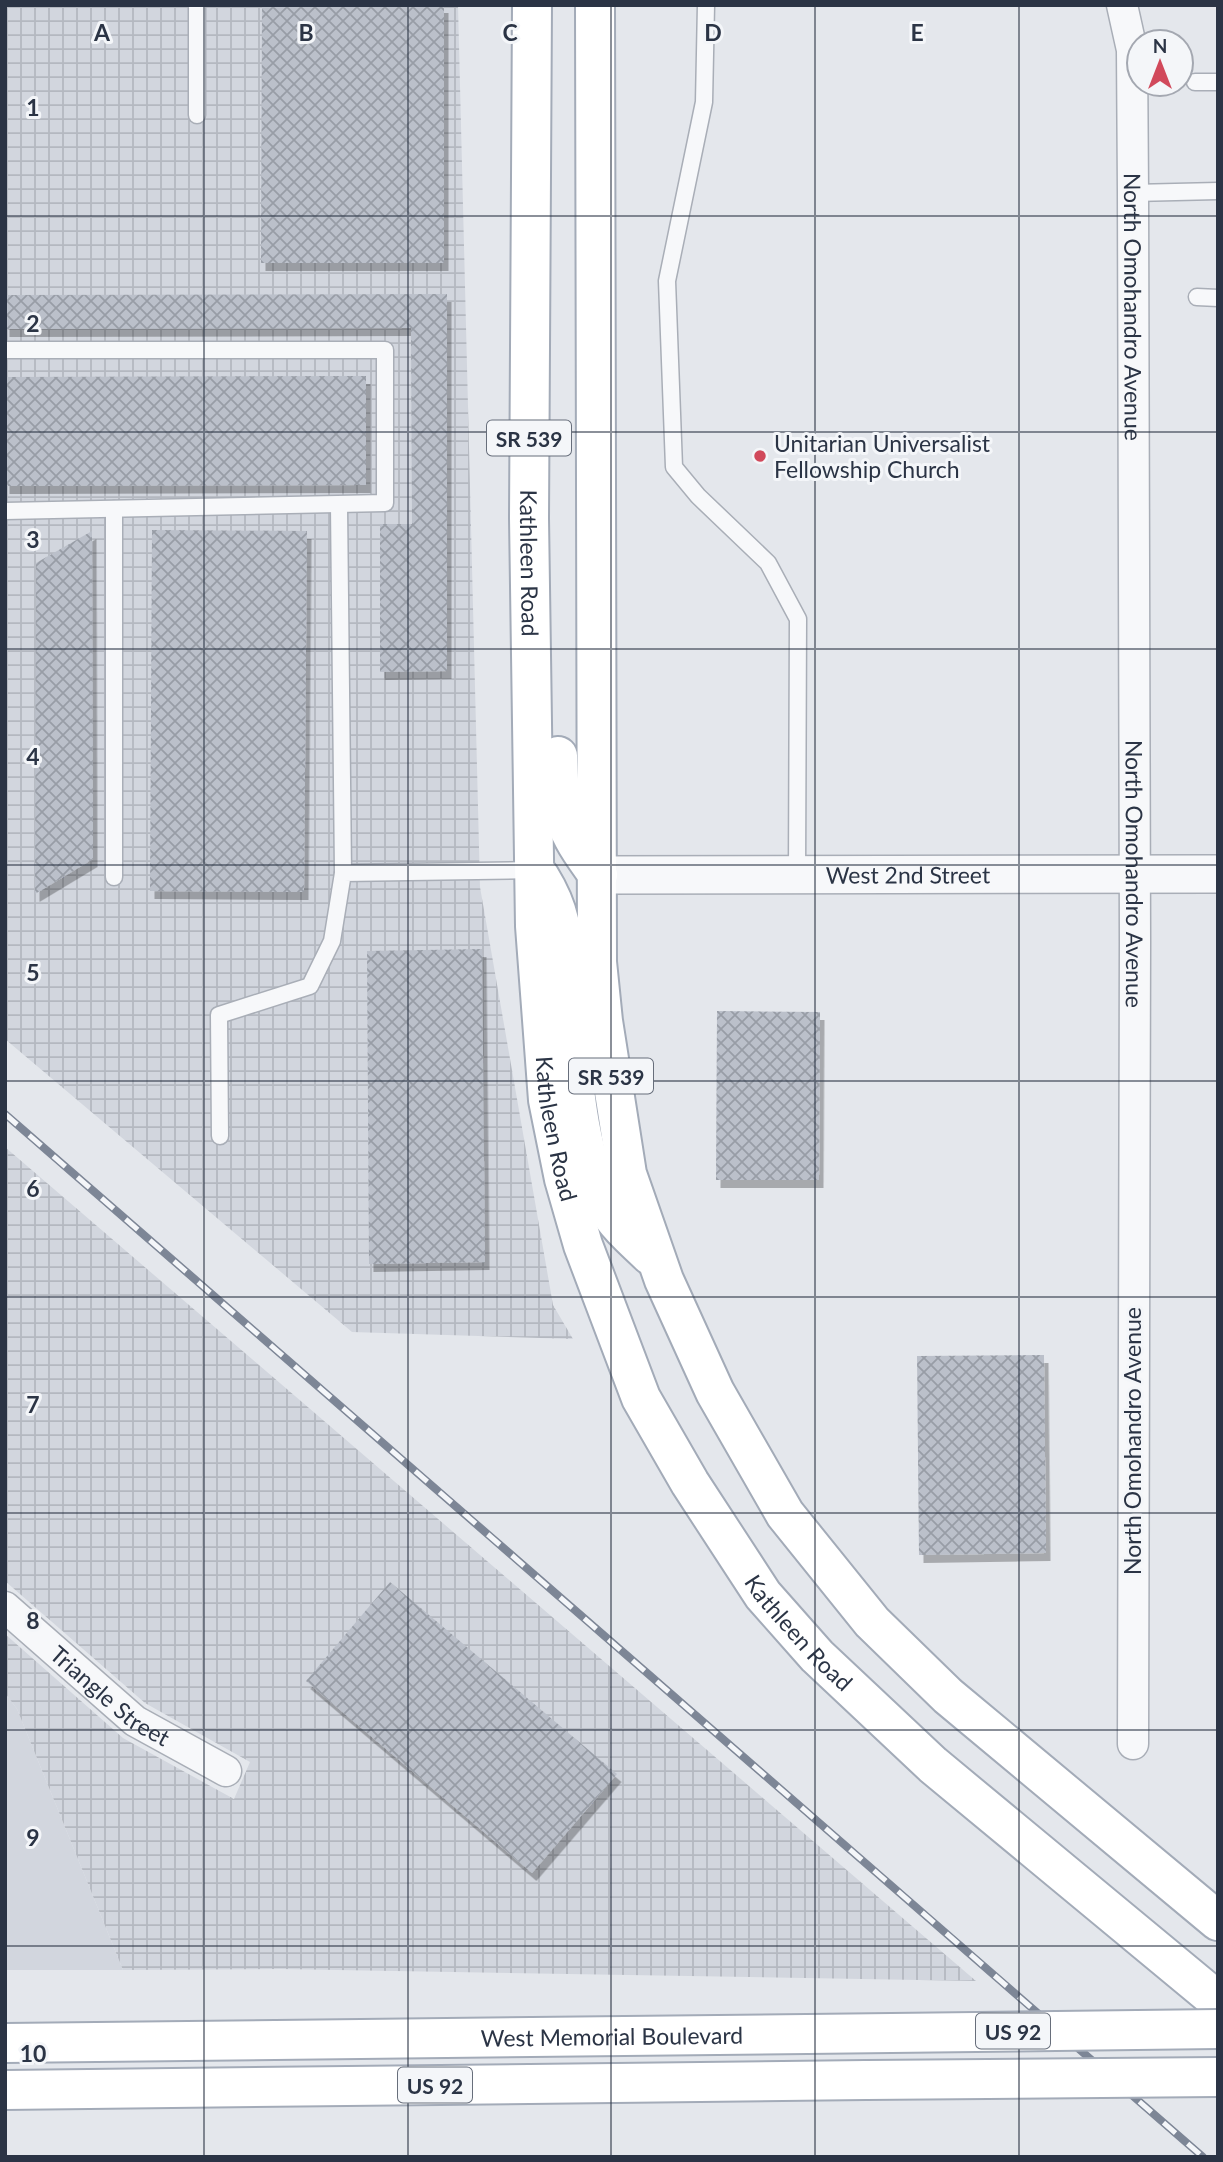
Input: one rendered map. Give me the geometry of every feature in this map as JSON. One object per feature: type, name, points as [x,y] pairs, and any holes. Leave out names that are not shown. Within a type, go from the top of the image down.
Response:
[{"type":"main road","name":"Kathleen Road","points":[[532,5],[530,618],[535,926],[541,1031],[548,1100],[564,1179],[608,1315],[641,1398],[690,1483],[763,1595],[817,1656],[933,1765],[1218,2001]]},
{"type":"main road","name":"SR 539","points":[[595,5],[597,962],[603,1021],[627,1174],[659,1265],[715,1392],[785,1514],[872,1622],[948,1696],[1218,1921]]},
{"type":"main road","points":[[530,618],[555,690],[560,806],[570,838],[598,874]]},
{"type":"main road","points":[[535,870],[559,913],[564,933],[569,1029],[582,1129],[598,1190],[614,1219],[659,1265]]},
{"type":"main road","name":"West Memorial Boulevard","points":[[5,2043],[1218,2029]]},
{"type":"main road","name":"West Memorial Boulevard","points":[[5,2090],[1218,2077]]},
{"type":"street","name":"North Omohandro Avenue","points":[[1122,5],[1132,50],[1133,192],[1133,1744]]},
{"type":"street","name":"West 2nd Street","points":[[598,874],[1218,874]]},
{"type":"street","name":"Triangle Street","points":[[5,1607],[135,1721],[226,1771]]},
{"type":"lane","points":[[197,5],[197,115]]},
{"type":"lane","points":[[706,5],[704,102],[667,281],[674,467],[698,496],[768,563],[799,619],[797,874]]},
{"type":"lane","points":[[1195,82],[1218,82]]},
{"type":"lane","points":[[1133,192],[1218,191]]},
{"type":"lane","points":[[1196,297],[1218,298]]},
{"type":"lane","points":[[5,350],[385,350],[385,503],[5,511]]},
{"type":"lane","points":[[220,1136],[219,1015],[310,986],[332,941],[344,873],[339,506]]},
{"type":"lane","points":[[114,509],[114,877]]},
{"type":"lane","points":[[344,873],[535,870]]},
{"type":"shaded area","points":[[5,5],[458,5],[480,887],[553,1305],[573,1339],[352,1332],[5,1039]]},
{"type":"shaded area","points":[[5,1147],[976,1981],[280,1969],[123,1970],[17,1709],[5,1693],[5,1634],[123,1738],[234,1799],[250,1762],[145,1703],[5,1581]]},
{"type":"shaded area","points":[[5,1693],[17,1709],[123,1970],[5,1970]]},
{"type":"building","points":[[262,5],[444,5],[444,263],[261,263]]},
{"type":"building","points":[[447,294],[447,671],[380,672],[380,524],[412,524],[411,328],[5,329],[5,295]]},
{"type":"building","points":[[366,376],[366,485],[5,486],[5,377]]},
{"type":"building","points":[[152,530],[307,531],[304,892],[150,891]]},
{"type":"building","points":[[92,531],[93,859],[35,894],[36,563]]},
{"type":"building","points":[[482,949],[485,1262],[369,1264],[367,951]]},
{"type":"building","points":[[717,1011],[820,1012],[819,1180],[716,1180]]},
{"type":"building","points":[[1044,1355],[1046,1553],[919,1555],[917,1356]]},
{"type":"building","points":[[390,1582],[617,1774],[532,1873],[306,1681]]},
{"type":"railway","points":[[5,1114],[1203,2157]]},
{"type":"place","name":"Unitarian Universalist Fellowship Church","points":[[760,456]]}]
